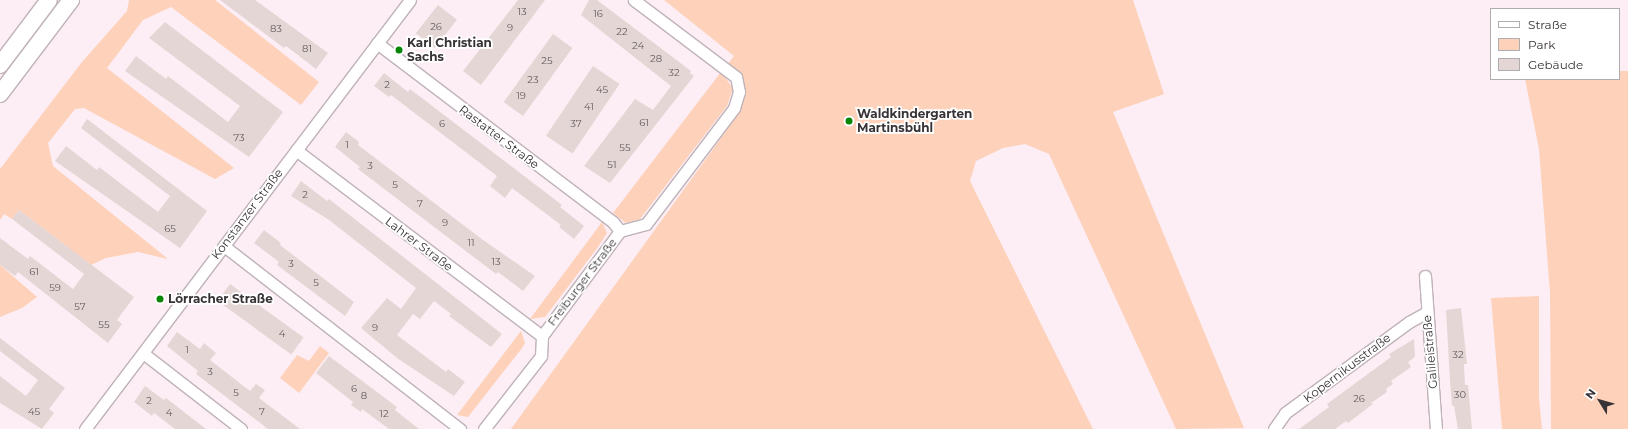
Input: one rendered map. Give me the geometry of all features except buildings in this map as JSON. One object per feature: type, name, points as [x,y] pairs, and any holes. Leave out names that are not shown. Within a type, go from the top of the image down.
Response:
[{"type":"main road","points":[[0,65],[49,0]]},
{"type":"main road","points":[[0,94],[70,0]]},
{"type":"street","name":"Konstanzer Straße","points":[[85,429],[410,0]]},
{"type":"street","name":"Freiburger Straße","points":[[484,429],[541,356],[542,336],[620,231],[646,224],[734,108],[739,92],[736,77],[634,0]]},
{"type":"street","name":"Rastatter Straße","points":[[377,43],[613,222],[620,231]]},
{"type":"street","name":"Lahrer Straße","points":[[296,150],[542,336]]},
{"type":"street","points":[[224,246],[460,429]]},
{"type":"street","name":"Galileistraße","points":[[1425,276],[1436,429]]},
{"type":"street","name":"Kopernikusstraße","points":[[1274,429],[1285,414],[1409,322],[1427,312]]},
{"type":"street","points":[[143,353],[241,429]]},
{"type":"green space","points":[[129,0],[215,0],[319,82],[301,105],[171,7],[143,20],[107,68],[234,168],[215,179],[84,108],[75,109],[48,143],[53,166],[168,259],[138,252],[106,258],[91,265],[19,210],[12,219],[4,214],[0,220],[0,169],[82,62],[127,11]]},
{"type":"green space","points":[[664,0],[1133,0],[1164,94],[1113,112],[1244,428],[1176,429],[1049,154],[1025,144],[1003,148],[976,161],[970,181],[1093,429],[511,429],[734,120],[734,108],[739,92],[726,66],[734,56]]},
{"type":"green space","points":[[1620,71],[1628,71],[1628,429],[1551,429],[1550,293],[1539,149],[1525,80],[1620,80]]},
{"type":"green space","points":[[721,72],[733,88],[727,106],[640,219],[626,223],[613,213]]},
{"type":"green space","points":[[602,222],[607,233],[598,247],[545,317],[530,319]]},
{"type":"green space","points":[[0,265],[37,297],[22,308],[0,317]]},
{"type":"green space","points":[[1539,296],[1539,398],[1542,429],[1502,429],[1491,298]]},
{"type":"green space","points":[[521,331],[525,343],[522,348],[468,417],[457,415]]},
{"type":"green space","points":[[320,346],[329,353],[299,393],[280,378],[297,355],[309,361]]},
{"type":"place","name":"Karl Christian Sachs","points":[[399,50]]},
{"type":"place","name":"Waldkindergarten Martinsbühl","points":[[849,121]]},
{"type":"place","name":"Lörracher Straße","points":[[160,299]]}]
